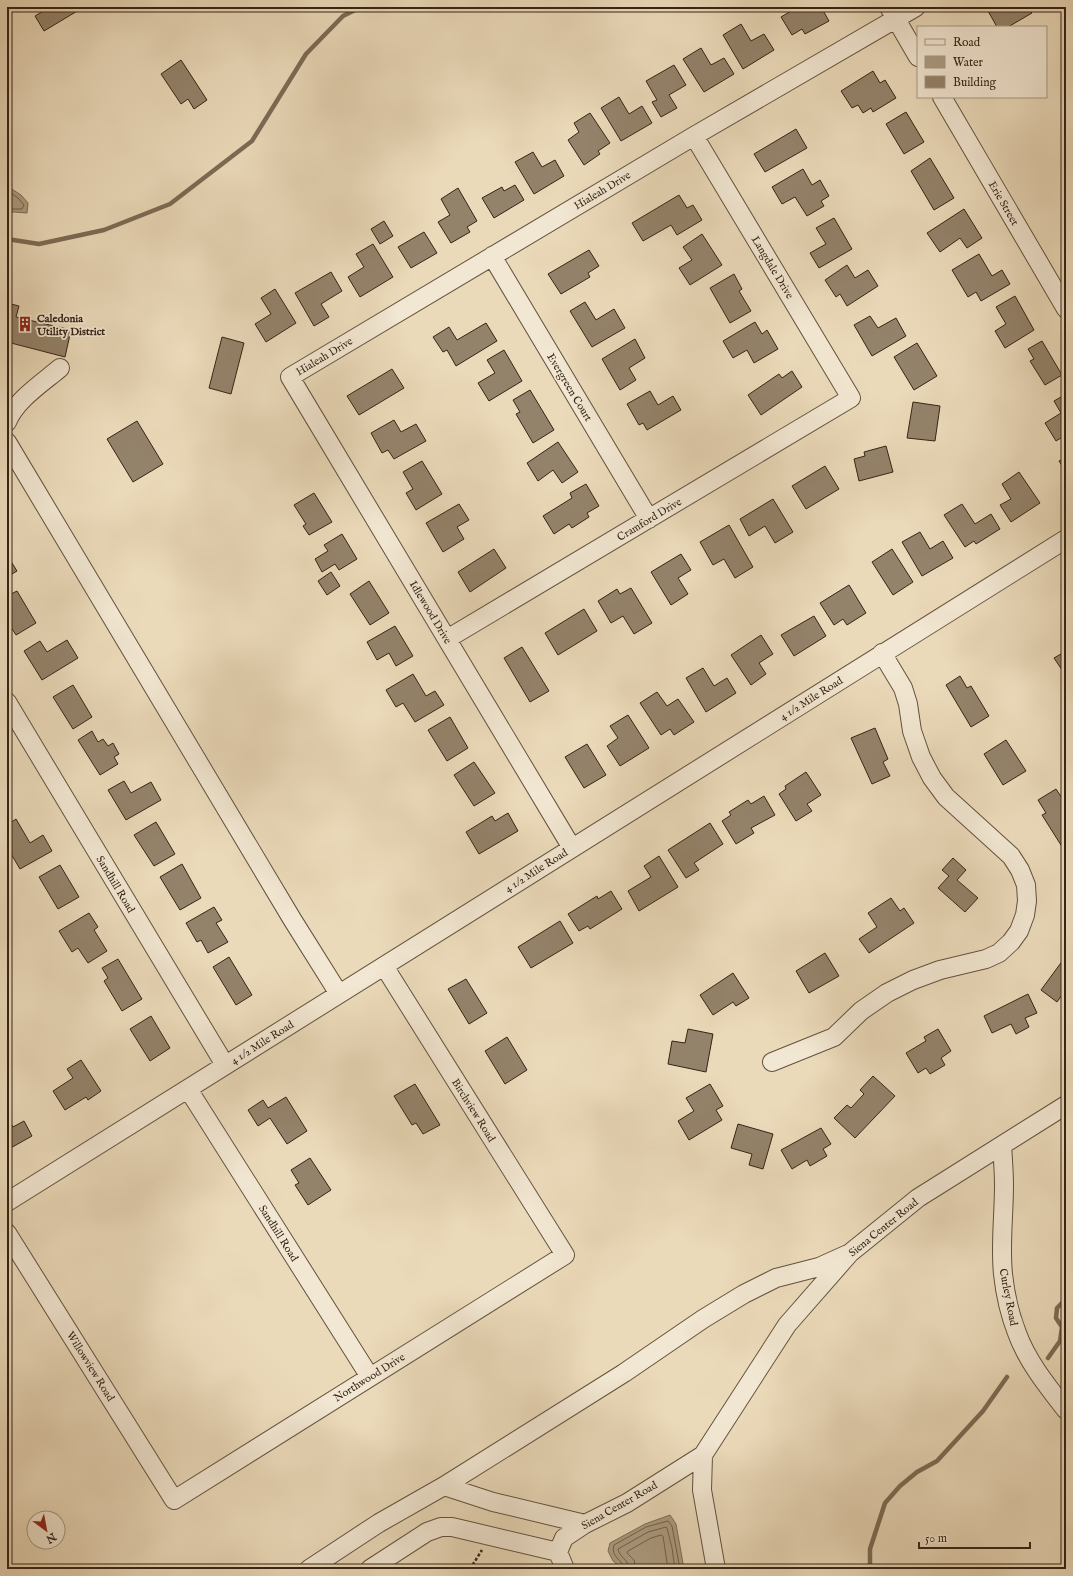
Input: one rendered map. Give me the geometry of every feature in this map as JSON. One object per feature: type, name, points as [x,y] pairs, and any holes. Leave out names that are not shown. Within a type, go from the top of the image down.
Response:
[{"type":"street","name":"Hialeah Drive","points":[[290,376],[694,136],[892,13],[916,7]]},
{"type":"street","points":[[892,13],[917,55]]},
{"type":"street","name":"Erie Street","points":[[943,98],[1066,308]]},
{"type":"street","name":"Langdale Drive","points":[[694,136],[851,398]]},
{"type":"street","name":"Evergreen Court","points":[[492,256],[649,518]]},
{"type":"street","points":[[7,422],[11,413],[60,368]]},
{"type":"street","name":"Idlewood Drive","points":[[290,376],[572,848]]},
{"type":"street","name":"Cramford Drive","points":[[447,639],[851,398]]},
{"type":"street","points":[[7,442],[292,919],[339,994]]},
{"type":"street","name":"4 1/2 Mile Road","points":[[7,1202],[1066,539]]},
{"type":"street","points":[[772,1062],[834,1037],[861,1011],[887,993],[913,980],[940,970],[986,959],[999,953],[1011,942],[1019,931],[1025,916],[1027,901],[1026,885],[1020,870],[1011,856],[963,814],[946,797],[932,778],[921,757],[912,731],[908,704],[903,688],[882,653]]},
{"type":"street","name":"Sandhill Road","points":[[7,702],[226,1065]]},
{"type":"street","name":"Birchview Road","points":[[384,966],[565,1255]]},
{"type":"street","name":"Sandhill Road","points":[[188,1089],[370,1377]]},
{"type":"street","name":"Siena Center Road","points":[[558,1552],[564,1538],[585,1524],[627,1503],[703,1454],[787,1325],[850,1253],[918,1198],[1066,1106]]},
{"type":"street","name":"Curley Road","points":[[1002,1146],[1004,1185],[1002,1243],[1003,1274],[1008,1302],[1017,1333],[1031,1361],[1066,1410]]},
{"type":"street","name":"Willowview Road","points":[[7,1233],[174,1500]]},
{"type":"street","points":[[311,1568],[379,1524],[444,1486],[624,1373],[703,1319],[744,1294],[776,1278],[819,1267],[850,1253]]},
{"type":"street","name":"Northwood Drive","points":[[174,1500],[565,1255]]},
{"type":"street","points":[[703,1454],[702,1490],[716,1569]]},
{"type":"street","points":[[444,1486],[493,1502],[585,1524]]},
{"type":"street","points":[[370,1569],[427,1532],[441,1526],[452,1527],[558,1552],[565,1569]]},
{"type":"path","points":[[470,1569],[485,1544]]},
{"type":"water","points":[[7,186],[21,195],[28,203],[27,213],[7,213]]},
{"type":"water","points":[[670,1515],[676,1524],[684,1569],[623,1569],[613,1561],[608,1551],[610,1543],[645,1524]]},
{"type":"building","points":[[50,7],[84,7],[44,31],[35,16]]},
{"type":"building","points":[[798,7],[821,7],[829,21],[805,34],[802,29],[792,35],[781,17]]},
{"type":"building","points":[[995,7],[1028,7],[1032,13],[1010,26],[996,26],[988,11]]},
{"type":"building","points":[[741,24],[751,41],[764,34],[774,50],[743,69],[723,35]]},
{"type":"building","points":[[701,48],[711,65],[724,58],[734,74],[704,92],[683,59]]},
{"type":"building","points":[[181,60],[207,100],[194,109],[188,99],[181,104],[161,74]]},
{"type":"building","points":[[674,65],[686,85],[669,95],[677,108],[661,117],[652,102],[657,100],[646,81]]},
{"type":"building","points":[[873,71],[880,83],[885,80],[896,98],[873,112],[871,108],[863,113],[858,105],[852,108],[841,91]]},
{"type":"building","points":[[619,97],[629,114],[642,106],[652,123],[621,141],[601,108]]},
{"type":"building","points":[[906,112],[924,142],[904,154],[886,124]]},
{"type":"building","points":[[590,113],[610,143],[598,151],[600,154],[584,165],[568,140],[579,132],[574,123]]},
{"type":"building","points":[[796,129],[807,148],[765,172],[754,154]]},
{"type":"building","points":[[533,152],[542,167],[555,160],[564,176],[534,194],[515,162]]},
{"type":"building","points":[[930,158],[954,198],[934,210],[911,171]]},
{"type":"building","points":[[803,169],[812,185],[820,180],[829,196],[821,201],[824,206],[807,216],[795,197],[782,204],[772,187]]},
{"type":"building","points":[[515,185],[524,200],[494,218],[482,198],[502,187],[504,191]]},
{"type":"building","points":[[458,188],[477,221],[467,227],[470,232],[451,243],[438,222],[450,215],[441,199]]},
{"type":"building","points":[[679,195],[687,208],[693,205],[702,220],[677,235],[671,225],[643,241],[632,223]]},
{"type":"building","points":[[964,209],[982,238],[967,248],[960,238],[940,252],[927,233]]},
{"type":"building","points":[[834,218],[852,249],[819,268],[810,253],[826,244],[816,228]]},
{"type":"building","points":[[384,221],[393,236],[380,244],[371,229]]},
{"type":"building","points":[[424,232],[437,253],[411,268],[398,247]]},
{"type":"building","points":[[702,234],[722,265],[690,285],[679,268],[692,260],[683,247]]},
{"type":"building","points":[[373,244],[393,277],[360,297],[348,277],[364,267],[356,254]]},
{"type":"building","points":[[589,250],[599,266],[588,273],[590,277],[561,294],[548,274]]},
{"type":"building","points":[[979,254],[992,276],[1002,270],[1010,284],[981,301],[976,292],[968,297],[952,270]]},
{"type":"building","points":[[847,265],[855,278],[868,270],[878,286],[847,306],[840,294],[836,297],[825,280]]},
{"type":"building","points":[[331,272],[342,291],[321,304],[329,317],[314,326],[295,293]]},
{"type":"building","points":[[734,274],[742,289],[739,291],[751,311],[730,323],[710,288]]},
{"type":"building","points":[[275,289],[296,323],[266,342],[255,324],[271,314],[261,298]]},
{"type":"building","points":[[1015,296],[1034,330],[1005,348],[995,331],[1006,324],[996,307]]},
{"type":"building","points":[[585,302],[596,320],[614,309],[625,328],[592,347],[570,311]]},
{"type":"building","name":"Caledonia Utility District","points":[[7,303],[19,306],[16,317],[71,330],[65,357],[11,343],[9,350],[7,349]]},
{"type":"building","points":[[870,316],[878,328],[896,318],[906,336],[872,356],[854,325]]},
{"type":"building","points":[[755,322],[762,334],[767,330],[778,349],[754,363],[747,350],[733,358],[723,341]]},
{"type":"building","points":[[486,323],[497,341],[456,366],[447,350],[443,352],[433,337],[449,327],[457,340]]},
{"type":"building","points":[[222,337],[244,343],[231,394],[209,388]]},
{"type":"building","points":[[635,339],[645,358],[629,368],[636,380],[620,390],[602,359]]},
{"type":"building","points":[[1042,341],[1062,375],[1045,385],[1030,361],[1034,359],[1028,349]]},
{"type":"building","points":[[917,343],[937,376],[914,390],[894,357]]},
{"type":"building","points":[[504,350],[522,381],[489,401],[478,383],[495,373],[487,360]]},
{"type":"building","points":[[392,369],[404,388],[359,415],[347,396]]},
{"type":"building","points":[[792,371],[802,387],[761,415],[748,395],[779,374],[782,378]]},
{"type":"building","points":[[530,390],[554,430],[533,443],[516,414],[520,412],[513,400]]},
{"type":"building","points":[[650,391],[658,405],[673,396],[681,410],[647,430],[643,423],[639,425],[627,404]]},
{"type":"building","points":[[1066,394],[1066,435],[1056,441],[1045,423],[1061,413],[1054,401]]},
{"type":"building","points":[[913,402],[940,406],[935,441],[907,438]]},
{"type":"building","points":[[394,420],[401,432],[416,424],[426,441],[394,459],[388,450],[382,453],[371,433]]},
{"type":"building","points":[[137,421],[163,464],[133,482],[107,439]]},
{"type":"building","points":[[558,442],[578,472],[562,483],[553,470],[538,481],[527,463]]},
{"type":"building","points":[[886,446],[893,472],[859,481],[854,459],[865,456],[864,452]]},
{"type":"building","points":[[1066,457],[1066,472],[1059,461]]},
{"type":"building","points":[[422,461],[442,494],[416,510],[406,493],[413,489],[403,472]]},
{"type":"building","points":[[825,466],[839,489],[806,509],[792,486]]},
{"type":"building","points":[[1019,472],[1040,503],[1011,522],[1000,505],[1011,499],[1002,484]]},
{"type":"building","points":[[586,484],[599,506],[587,513],[589,517],[572,528],[569,524],[554,534],[543,516],[572,498],[570,493]]},
{"type":"building","points":[[314,493],[332,522],[309,535],[303,526],[306,524],[294,505]]},
{"type":"building","points":[[773,499],[793,532],[775,543],[765,526],[749,536],[740,519]]},
{"type":"building","points":[[459,504],[469,520],[457,527],[464,539],[443,552],[426,523]]},
{"type":"building","points":[[962,504],[975,524],[991,514],[1000,529],[976,544],[974,541],[965,547],[944,515]]},
{"type":"building","points":[[729,525],[753,567],[735,578],[724,559],[713,565],[700,542]]},
{"type":"building","points":[[920,532],[930,549],[943,541],[953,558],[922,576],[902,542]]},
{"type":"building","points":[[342,534],[357,559],[339,570],[335,564],[322,572],[315,559],[328,551],[324,545]]},
{"type":"building","points":[[494,549],[506,568],[470,592],[458,572]]},
{"type":"building","points":[[892,549],[913,582],[893,595],[872,562]]},
{"type":"building","points":[[681,554],[691,570],[678,578],[688,594],[671,605],[651,572]]},
{"type":"building","points":[[7,555],[17,571],[7,577]]},
{"type":"building","points":[[331,572],[340,586],[327,595],[318,581]]},
{"type":"building","points":[[369,581],[389,613],[370,625],[350,594]]},
{"type":"building","points":[[849,585],[866,613],[847,625],[843,619],[834,625],[820,603]]},
{"type":"building","points":[[631,588],[652,623],[634,634],[623,616],[611,623],[598,601],[617,589],[620,594]]},
{"type":"building","points":[[17,591],[36,623],[16,635],[7,621],[7,596]]},
{"type":"building","points":[[584,609],[597,631],[558,655],[545,633]]},
{"type":"building","points":[[814,616],[826,636],[794,656],[781,635]]},
{"type":"building","points":[[395,626],[413,656],[396,666],[389,653],[377,660],[367,642]]},
{"type":"building","points":[[761,635],[773,654],[759,663],[766,674],[751,685],[731,655]]},
{"type":"building","points":[[67,640],[78,658],[42,680],[24,651],[40,641],[47,652]]},
{"type":"building","points":[[522,647],[549,691],[530,702],[504,658]]},
{"type":"building","points":[[1066,651],[1066,671],[1064,673],[1054,658]]},
{"type":"building","points":[[703,668],[714,686],[727,678],[736,693],[706,712],[686,678]]},
{"type":"building","points":[[413,674],[426,696],[435,691],[444,705],[415,722],[403,703],[396,707],[386,690]]},
{"type":"building","points":[[960,676],[967,688],[971,686],[989,716],[971,727],[946,685]]},
{"type":"building","points":[[73,685],[92,717],[73,729],[53,697]]},
{"type":"building","points":[[657,692],[667,706],[678,699],[694,722],[674,735],[670,729],[661,735],[640,703]]},
{"type":"building","points":[[628,715],[649,748],[620,766],[607,746],[618,738],[610,726]]},
{"type":"building","points":[[450,717],[468,748],[447,761],[428,730]]},
{"type":"building","points":[[875,728],[888,759],[883,762],[890,776],[872,784],[851,738]]},
{"type":"building","points":[[92,731],[98,742],[103,739],[108,746],[113,743],[119,754],[114,757],[118,764],[100,775],[78,740]]},
{"type":"building","points":[[1006,740],[1026,771],[1003,785],[984,754]]},
{"type":"building","points":[[587,744],[606,775],[584,788],[565,757]]},
{"type":"building","points":[[474,762],[495,793],[474,806],[454,775]]},
{"type":"building","points":[[806,772],[821,795],[807,804],[812,811],[796,821],[779,794],[786,789],[785,786]]},
{"type":"building","points":[[124,781],[131,793],[151,782],[161,800],[126,820],[108,790]]},
{"type":"building","points":[[1056,789],[1066,804],[1066,853],[1042,815],[1046,813],[1038,800]]},
{"type":"building","points":[[764,796],[775,815],[751,828],[754,833],[736,844],[722,821],[731,815],[729,812],[748,800],[751,804]]},
{"type":"building","points":[[508,813],[518,831],[479,854],[466,832],[492,816],[495,821]]},
{"type":"building","points":[[16,819],[30,843],[43,835],[52,851],[20,869],[7,847],[7,825]]},
{"type":"building","points":[[156,822],[175,854],[154,866],[134,835]]},
{"type":"building","points":[[710,823],[723,844],[694,863],[699,870],[686,878],[668,850]]},
{"type":"building","points":[[659,856],[678,887],[639,911],[628,891],[651,877],[644,866]]},
{"type":"building","points":[[953,858],[966,870],[957,880],[978,898],[965,912],[938,888],[949,876],[942,870]]},
{"type":"building","points":[[182,864],[201,898],[180,910],[160,877]]},
{"type":"building","points":[[60,865],[79,897],[58,909],[39,877]]},
{"type":"building","points":[[611,891],[622,909],[590,929],[588,926],[579,931],[568,914],[597,896],[598,899]]},
{"type":"building","points":[[891,898],[900,911],[904,908],[914,923],[869,953],[859,939],[877,927],[868,913]]},
{"type":"building","points":[[214,907],[222,920],[216,923],[228,942],[208,953],[201,940],[197,942],[186,923]]},
{"type":"building","points":[[89,913],[98,927],[94,930],[107,951],[88,963],[78,948],[72,952],[59,931]]},
{"type":"building","points":[[560,921],[573,943],[531,968],[518,947]]},
{"type":"building","points":[[825,953],[839,976],[809,993],[796,971]]},
{"type":"building","points":[[1066,956],[1066,989],[1057,1002],[1041,990]]},
{"type":"building","points":[[229,957],[252,995],[236,1005],[213,967]]},
{"type":"building","points":[[118,959],[142,999],[122,1011],[104,981],[108,978],[102,968]]},
{"type":"building","points":[[733,973],[749,998],[736,1006],[733,1002],[713,1015],[700,995]]},
{"type":"building","points":[[466,979],[487,1013],[469,1024],[448,989]]},
{"type":"building","points":[[1028,994],[1037,1013],[1025,1018],[1029,1027],[1016,1034],[1011,1024],[992,1033],[984,1016]]},
{"type":"building","points":[[151,1016],[170,1048],[150,1061],[130,1029]]},
{"type":"building","points":[[688,1029],[713,1034],[706,1072],[668,1064],[672,1041],[685,1043]]},
{"type":"building","points":[[938,1029],[951,1051],[941,1058],[945,1065],[930,1074],[926,1068],[918,1073],[906,1053],[926,1041],[924,1037]]},
{"type":"building","points":[[507,1037],[527,1070],[505,1084],[485,1051]]},
{"type":"building","points":[[81,1060],[101,1091],[88,1100],[86,1097],[65,1110],[53,1091],[73,1078],[67,1069]]},
{"type":"building","points":[[873,1076],[895,1096],[855,1138],[834,1118],[847,1105],[851,1108],[864,1094],[860,1090]]},
{"type":"building","points":[[415,1084],[440,1125],[423,1134],[416,1123],[412,1125],[394,1096]]},
{"type":"building","points":[[710,1084],[723,1106],[716,1110],[722,1120],[689,1140],[678,1121],[694,1111],[686,1098]]},
{"type":"building","points":[[286,1097],[307,1131],[287,1144],[270,1118],[258,1126],[248,1110],[263,1100],[268,1108]]},
{"type":"building","points":[[7,1116],[13,1127],[24,1121],[32,1136],[7,1150]]},
{"type":"building","points":[[738,1124],[773,1134],[763,1169],[749,1165],[752,1154],[731,1148]]},
{"type":"building","points":[[821,1128],[831,1144],[823,1149],[827,1156],[810,1166],[807,1160],[792,1169],[781,1150]]},
{"type":"building","points":[[310,1158],[331,1190],[308,1205],[295,1185],[299,1183],[291,1170]]},
{"type":"waterway","points":[[7,239],[39,244],[104,230],[170,204],[252,141],[306,54],[343,16],[361,7]]},
{"type":"waterway","points":[[1048,1358],[1060,1341],[1062,1327],[1056,1318],[1057,1308],[1066,1299]]},
{"type":"waterway","points":[[870,1569],[870,1549],[885,1503],[900,1486],[917,1472],[937,1461],[983,1411],[1007,1377]]},
{"type":"place","name":"Caledonia Utility District","points":[[25,324]]}]
